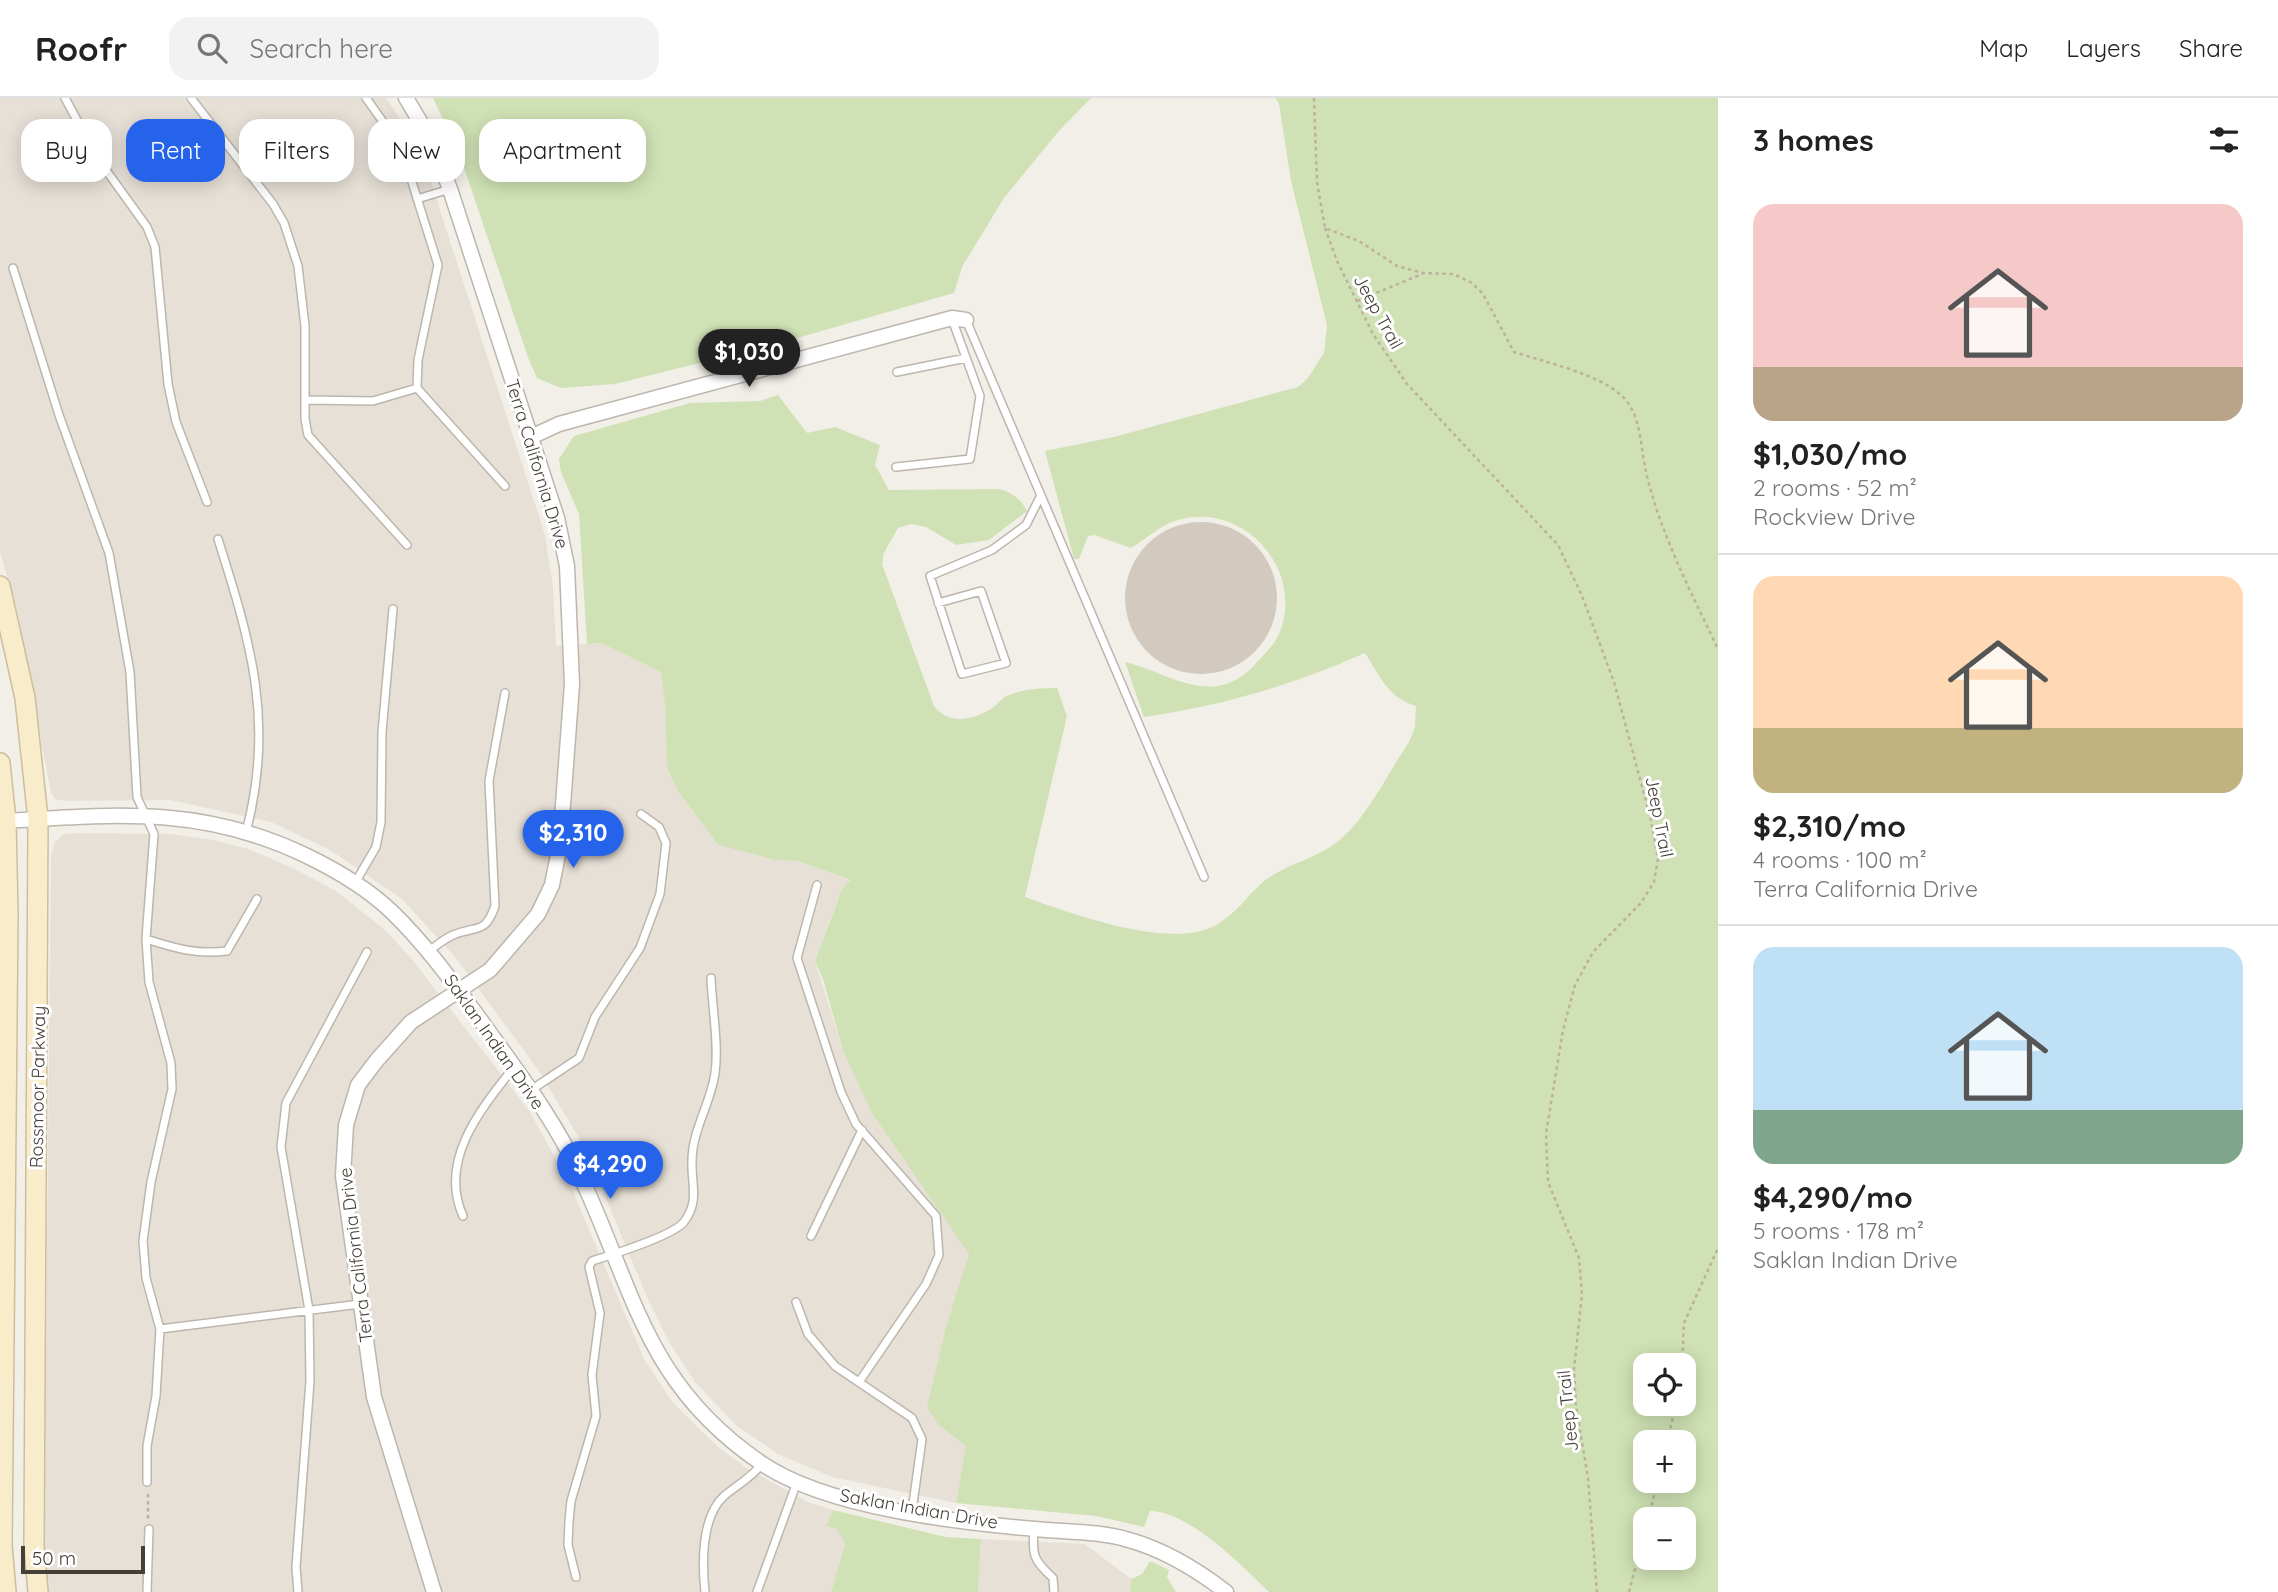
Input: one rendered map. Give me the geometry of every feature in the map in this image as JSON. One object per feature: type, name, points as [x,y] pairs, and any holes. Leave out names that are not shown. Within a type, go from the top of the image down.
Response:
[{"type":"street","name":"Terra California Drive","points":[[407,98],[431,140],[450,189],[557,518],[568,578],[572,684],[560,845],[552,885],[538,914],[490,970],[411,1022],[358,1085],[346,1125],[344,1176],[374,1398],[434,1592]]},
{"type":"street","points":[[531,437],[559,424],[959,319]]},
{"type":"street","name":"Rossmoor Parkway","points":[[0,586],[25,698],[38,819],[34,1531],[38,1592]]},
{"type":"street","name":"Rossmoor Parkway","points":[[0,763],[6,821],[2,1395],[2,1546],[6,1592]]},
{"type":"street","name":"Saklan Indian Drive","points":[[6,821],[145,816],[199,820],[246,832],[289,848],[355,883],[390,909],[429,951],[530,1091],[580,1175],[655,1352],[677,1385],[722,1433],[762,1464],[798,1482],[867,1503],[1034,1529],[1099,1534],[1129,1540],[1197,1570],[1226,1592]]},
{"type":"lane","points":[[65,98],[98,159],[147,227],[155,247],[168,384],[176,422],[207,502]]},
{"type":"lane","points":[[191,98],[273,204],[284,223],[298,266],[305,326],[308,435],[407,545]]},
{"type":"lane","points":[[366,98],[401,147],[438,265],[418,360],[417,388],[505,486]]},
{"type":"lane","points":[[417,199],[450,189]]},
{"type":"lane","points":[[13,268],[59,415],[109,553],[130,671],[137,797],[153,834],[146,939],[149,982],[171,1063],[169,1110],[151,1182],[143,1241],[146,1279],[160,1329],[156,1396],[147,1446],[147,1482]]},
{"type":"lane","points":[[895,467],[970,459],[980,396],[966,358],[959,319]]},
{"type":"lane","points":[[959,319],[1041,495],[1204,877]]},
{"type":"lane","points":[[897,372],[966,358]]},
{"type":"lane","points":[[305,400],[373,401],[417,388]]},
{"type":"lane","points":[[939,603],[981,591],[1006,663],[962,674],[930,576],[992,550],[1026,525],[1041,495]]},
{"type":"lane","points":[[218,539],[255,666],[260,733],[256,795],[246,832]]},
{"type":"lane","points":[[355,883],[376,847],[381,822],[382,732],[393,609]]},
{"type":"lane","points":[[429,951],[452,936],[483,928],[489,923],[495,906],[489,781],[505,693]]},
{"type":"lane","points":[[530,1091],[579,1058],[600,1009],[640,948],[660,894],[666,843],[659,827],[641,814]]},
{"type":"lane","points":[[817,886],[797,958],[841,1092],[862,1129],[936,1216],[939,1255],[926,1284],[859,1382]]},
{"type":"lane","points":[[146,939],[185,951],[207,954],[227,951],[257,899]]},
{"type":"lane","points":[[298,1592],[296,1567],[310,1381],[309,1310],[281,1147],[286,1103],[367,952]]},
{"type":"lane","points":[[576,1577],[568,1545],[571,1501],[596,1416],[593,1375],[600,1313],[589,1267],[592,1261],[613,1255],[682,1225],[694,1207],[695,1180],[691,1161],[715,1073],[711,978]]},
{"type":"lane","points":[[463,1216],[453,1185],[458,1157],[481,1110],[514,1067]]},
{"type":"lane","points":[[811,1236],[862,1129]]},
{"type":"lane","points":[[796,1302],[808,1334],[817,1348],[835,1366],[912,1418],[922,1439],[912,1511]]},
{"type":"lane","points":[[160,1329],[360,1304]]},
{"type":"lane","points":[[705,1592],[702,1562],[710,1521],[722,1498],[752,1476],[762,1464]]},
{"type":"lane","points":[[757,1592],[798,1482]]},
{"type":"lane","points":[[147,1592],[149,1529]]},
{"type":"lane","points":[[1034,1529],[1032,1553],[1039,1566],[1053,1578],[1054,1592]]},
{"type":"path","name":"Jeep Trail","points":[[1314,98],[1317,182],[1325,228],[1337,261],[1373,334],[1407,384],[1558,544],[1582,596],[1614,682],[1658,859],[1654,882],[1641,903],[1593,952],[1575,985],[1563,1030],[1546,1133],[1548,1182],[1579,1258],[1582,1295],[1574,1369],[1576,1406],[1588,1478],[1597,1592]]},
{"type":"path","points":[[1325,228],[1359,241],[1397,266],[1423,273],[1453,274],[1472,283],[1483,294],[1514,352],[1602,383],[1623,396],[1634,414],[1646,472],[1663,527],[1718,649]]},
{"type":"path","points":[[1357,301],[1423,273]]},
{"type":"path","points":[[1683,1353],[1684,1323],[1718,1248]]},
{"type":"path","points":[[147,1482],[149,1529]]},
{"type":"path","points":[[1629,1592],[1635,1570]]},
{"type":"shaded area","points":[[0,98],[386,98],[400,119],[368,119],[368,182],[431,182],[545,535],[553,587],[556,646],[601,643],[661,672],[667,768],[678,791],[718,845],[775,860],[798,861],[851,880],[837,901],[815,961],[843,1051],[969,1254],[965,1272],[955,1438],[967,1446],[956,1503],[832,1477],[778,1454],[737,1426],[695,1382],[669,1342],[647,1297],[585,1148],[539,1071],[456,958],[402,899],[330,850],[271,822],[170,800],[55,799],[51,793],[16,605],[0,552]]},
{"type":"shaded area","points":[[64,834],[170,834],[214,840],[248,849],[293,868],[336,891],[385,930],[411,958],[530,1112],[572,1189],[644,1359],[673,1403],[718,1447],[748,1469],[808,1502],[833,1510],[826,1526],[836,1528],[843,1535],[845,1544],[831,1592],[48,1592],[44,1547],[51,855],[55,842]]},
{"type":"shaded area","points":[[981,1539],[1085,1544],[1131,1579],[1130,1592],[978,1592]]},
{"type":"green space","points":[[433,98],[1091,98],[1058,132],[1004,198],[962,267],[954,293],[780,343],[615,384],[561,388],[537,378],[529,360],[465,171],[465,119],[443,119]]},
{"type":"green space","points":[[1275,98],[1718,98],[1718,1592],[1269,1592],[1214,1542],[1198,1530],[1165,1513],[1150,1511],[1144,1527],[1096,1516],[956,1503],[966,1446],[938,1424],[927,1407],[946,1327],[969,1254],[872,1113],[843,1051],[823,979],[815,961],[842,889],[851,880],[798,861],[775,860],[718,845],[678,791],[667,768],[661,672],[601,643],[587,644],[579,514],[561,472],[559,459],[574,436],[690,403],[760,401],[778,395],[807,433],[835,427],[880,445],[875,465],[889,490],[998,489],[1007,492],[1015,496],[1027,511],[989,540],[956,545],[926,527],[911,524],[898,528],[884,553],[882,564],[934,706],[939,712],[952,718],[967,718],[982,714],[1013,694],[1031,689],[1057,688],[1067,716],[1025,897],[1094,920],[1148,932],[1197,932],[1223,921],[1263,882],[1333,845],[1352,828],[1409,742],[1415,727],[1416,706],[1398,698],[1392,692],[1365,653],[1256,693],[1201,707],[1144,717],[1125,662],[1194,685],[1218,686],[1235,680],[1254,665],[1278,636],[1285,604],[1283,582],[1262,544],[1245,530],[1226,521],[1205,517],[1182,519],[1168,524],[1131,548],[1094,535],[1088,536],[1079,559],[1074,559],[1045,451],[1114,437],[1298,387],[1308,378],[1324,353],[1327,325],[1291,181],[1279,104]]},
{"type":"green space","points":[[833,1510],[946,1537],[981,1539],[978,1592],[831,1592],[845,1544],[837,1529],[826,1526]]},
{"type":"green space","points":[[1150,1561],[1169,1570],[1167,1577],[1176,1592],[1130,1592],[1131,1579],[1142,1574]]},
{"type":"building","points":[[1201,522],[1230,528],[1255,544],[1271,569],[1277,598],[1271,627],[1255,652],[1230,668],[1201,674],[1172,668],[1147,652],[1131,627],[1125,598],[1131,569],[1147,544],[1172,528]]}]
